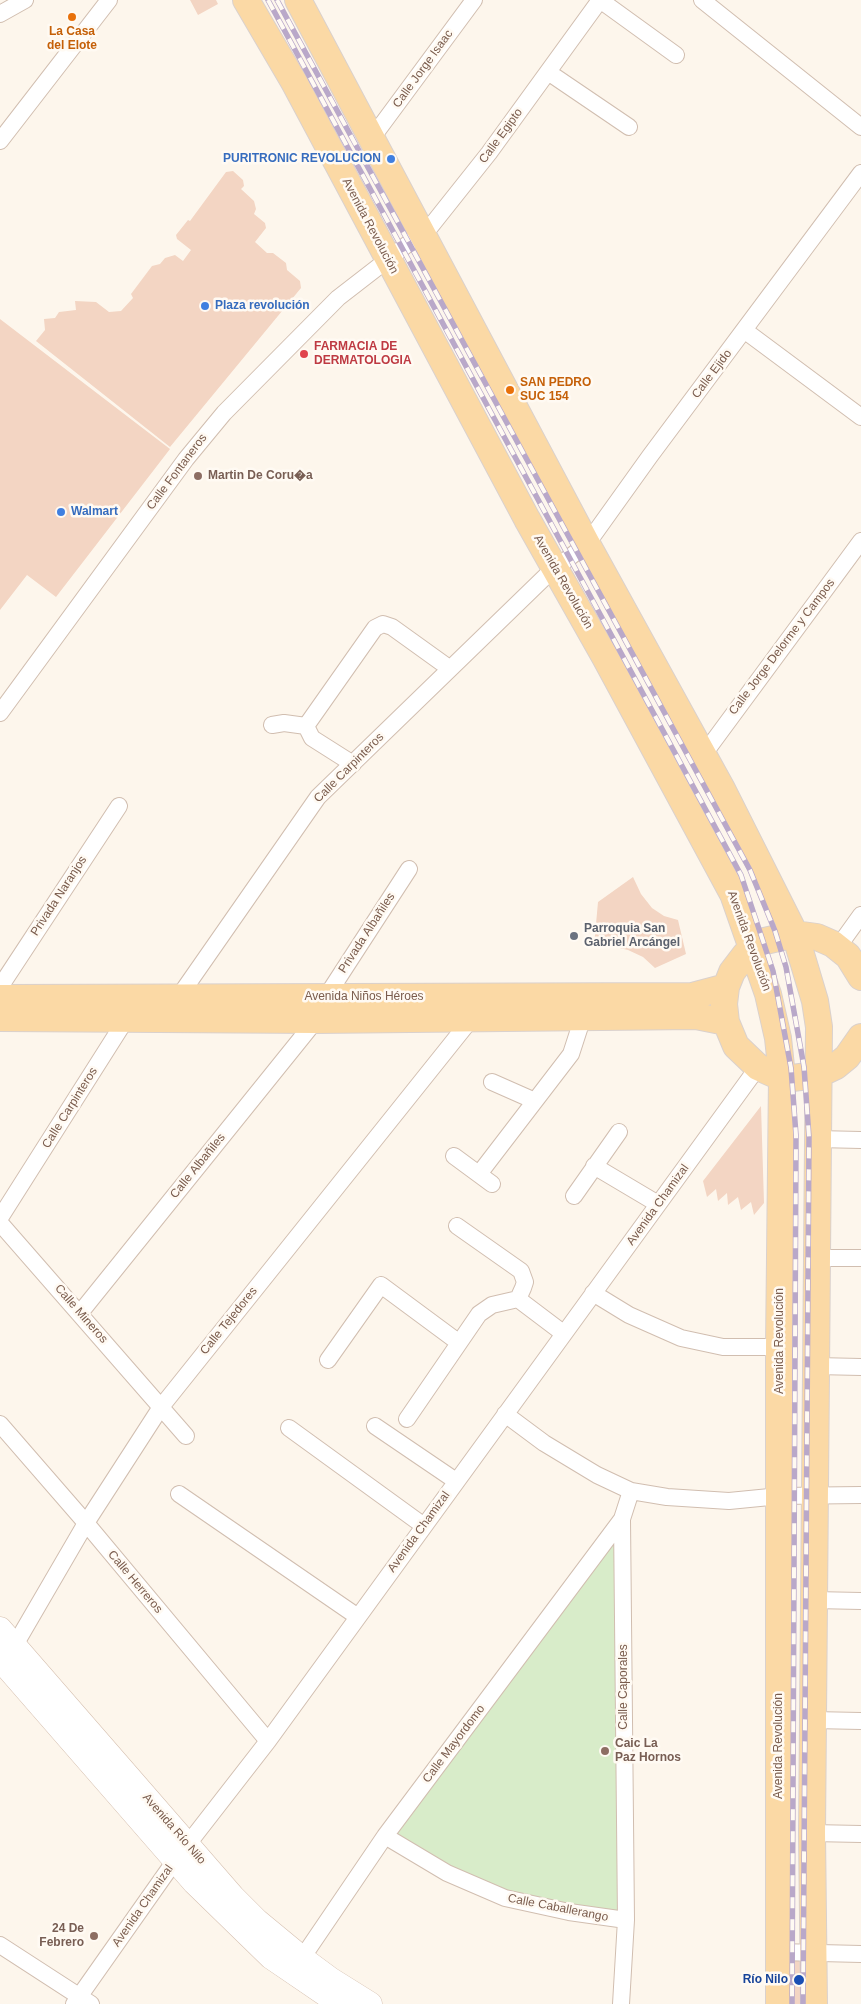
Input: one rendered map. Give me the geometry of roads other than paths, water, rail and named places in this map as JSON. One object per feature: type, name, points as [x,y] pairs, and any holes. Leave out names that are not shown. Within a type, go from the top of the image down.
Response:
[{"type":"main road","name":"Avenida Revolución","points":[[246,0],[294,82],[387,260],[522,510],[556,567],[733,894],[773,1015],[782,1076],[779,1347],[779,2004]]},
{"type":"main road","points":[[298,0],[372,138],[421,235],[587,544],[704,754],[795,934],[813,994],[819,1027],[817,1075],[812,1833],[815,1954],[814,2004]]},
{"type":"main road","points":[[860,973],[838,947],[817,937],[795,934],[765,941],[752,949],[732,972],[726,987],[724,1004],[726,1022],[736,1046],[758,1066],[782,1076],[804,1077],[817,1075],[836,1066],[860,1041]]},
{"type":"main road","name":"Avenida Niños Héroes","points":[[0,998],[133,1008],[321,1008],[692,996],[726,987]]},
{"type":"main road","name":"Avenida Niños Héroes","points":[[0,1018],[133,1008],[178,998],[472,1018],[696,1016],[726,1022]]},
{"type":"main road","name":"Avenida Río Nilo","points":[[3,1651],[271,1956],[330,1979],[370,2004]]},
{"type":"main road","name":"Avenida Río Nilo","points":[[297,1966],[340,2004]]},
{"type":"street","points":[[0,14],[25,0]]},
{"type":"street","points":[[0,141],[109,0]]},
{"type":"street","name":"Calle Jorge Isaac","points":[[372,138],[474,0]]},
{"type":"street","points":[[600,0],[676,56]]},
{"type":"street","name":"Calle Egipto","points":[[387,260],[421,235],[444,212],[600,0]]},
{"type":"street","points":[[702,0],[861,127]]},
{"type":"street","points":[[548,72],[629,127]]},
{"type":"street","name":"Calle Ejido","points":[[556,567],[587,544],[861,173]]},
{"type":"street","name":"Calle Fontaneros","points":[[0,713],[186,459],[224,413],[338,298],[387,260]]},
{"type":"street","points":[[744,330],[861,417]]},
{"type":"street","name":"Calle Jorge Delorme y Campos","points":[[704,754],[861,541]]},
{"type":"street","name":"Calle Carpinteros","points":[[178,998],[318,797],[448,668],[556,567]]},
{"type":"street","points":[[306,726],[375,628],[383,624],[392,627],[448,668]]},
{"type":"street","points":[[272,725],[284,723],[306,726]]},
{"type":"street","points":[[306,726],[312,738],[353,764]]},
{"type":"street","name":"Privada Naranjos","points":[[0,987],[119,806]]},
{"type":"street","name":"Privada Albañiles","points":[[321,1008],[409,869]]},
{"type":"street","points":[[838,947],[861,915]]},
{"type":"street","name":"Calle Carpinteros","points":[[0,1218],[133,1008]]},
{"type":"street","name":"Calle Albañiles","points":[[80,1313],[321,1008]]},
{"type":"street","points":[[454,1156],[486,1179],[535,1101],[571,1054],[583,1017]]},
{"type":"street","name":"Calle Tejedores","points":[[3,1651],[160,1407],[472,1018]]},
{"type":"street","name":"Avenida Chamizal","points":[[82,2002],[181,1854],[268,1741],[758,1066]]},
{"type":"street","points":[[492,1082],[535,1101]]},
{"type":"street","points":[[574,1196],[619,1132]]},
{"type":"street","points":[[817,1139],[861,1140]]},
{"type":"street","points":[[594,1166],[658,1204]]},
{"type":"street","name":"Calle Mineros","points":[[0,1223],[186,1436]]},
{"type":"street","points":[[457,1226],[521,1271],[525,1282],[518,1299]]},
{"type":"street","points":[[816,1258],[861,1258]]},
{"type":"street","points":[[328,1360],[381,1285],[458,1342]]},
{"type":"street","points":[[594,1293],[629,1315],[681,1338],[723,1347],[779,1347]]},
{"type":"street","points":[[518,1299],[563,1333]]},
{"type":"street","points":[[407,1419],[458,1342],[484,1308],[518,1299]]},
{"type":"street","points":[[816,1366],[861,1367]]},
{"type":"street","points":[[505,1414],[544,1443],[597,1475],[631,1491],[667,1497],[729,1501],[780,1496],[861,1495]]},
{"type":"street","name":"Calle Herreros","points":[[0,1424],[86,1523],[268,1741]]},
{"type":"street","points":[[375,1426],[456,1481]]},
{"type":"street","points":[[289,1428],[424,1526]]},
{"type":"street","name":"Calle Caporales","points":[[621,2004],[626,1920],[622,1520],[631,1491]]},
{"type":"street","points":[[179,1494],[358,1618]]},
{"type":"street","name":"Calle Mayordomo","points":[[297,1966],[385,1836],[622,1520]]},
{"type":"street","points":[[814,1600],[861,1601]]},
{"type":"street","points":[[813,1720],[861,1720]]},
{"type":"street","points":[[812,1833],[861,1834]]},
{"type":"street","name":"Calle Caballerango","points":[[385,1836],[447,1873],[505,1898],[569,1912],[626,1920]]},
{"type":"street","points":[[0,1945],[82,2002]]},
{"type":"street","points":[[779,1952],[861,1954]]},
{"type":"railway","points":[[268,0],[741,875],[773,971],[791,1068],[796,1135],[792,2004]]},
{"type":"railway","points":[[277,0],[750,870],[775,931],[786,967],[804,1067],[809,1137],[803,2004]]},
{"type":"place","name":"La Casa del Elote","points":[[72,17]]},
{"type":"place","name":"PURITRONIC REVOLUCION","points":[[391,159]]},
{"type":"place","name":"Plaza revolución","points":[[205,306]]},
{"type":"place","name":"FARMACIA DE DERMATOLOGIA","points":[[304,354]]},
{"type":"place","name":"SAN PEDRO SUC 154","points":[[510,390]]},
{"type":"place","name":"Martin De Coru�a","points":[[198,476]]},
{"type":"place","name":"Walmart","points":[[61,512]]},
{"type":"place","name":"Parroquia San Gabriel Arcángel","points":[[574,936]]},
{"type":"place","name":"Caic La Paz Hornos","points":[[605,1751]]},
{"type":"place","name":"24 De Febrero","points":[[94,1936]]},
{"type":"place","name":"Río Nilo","points":[[799,1980]]}]
